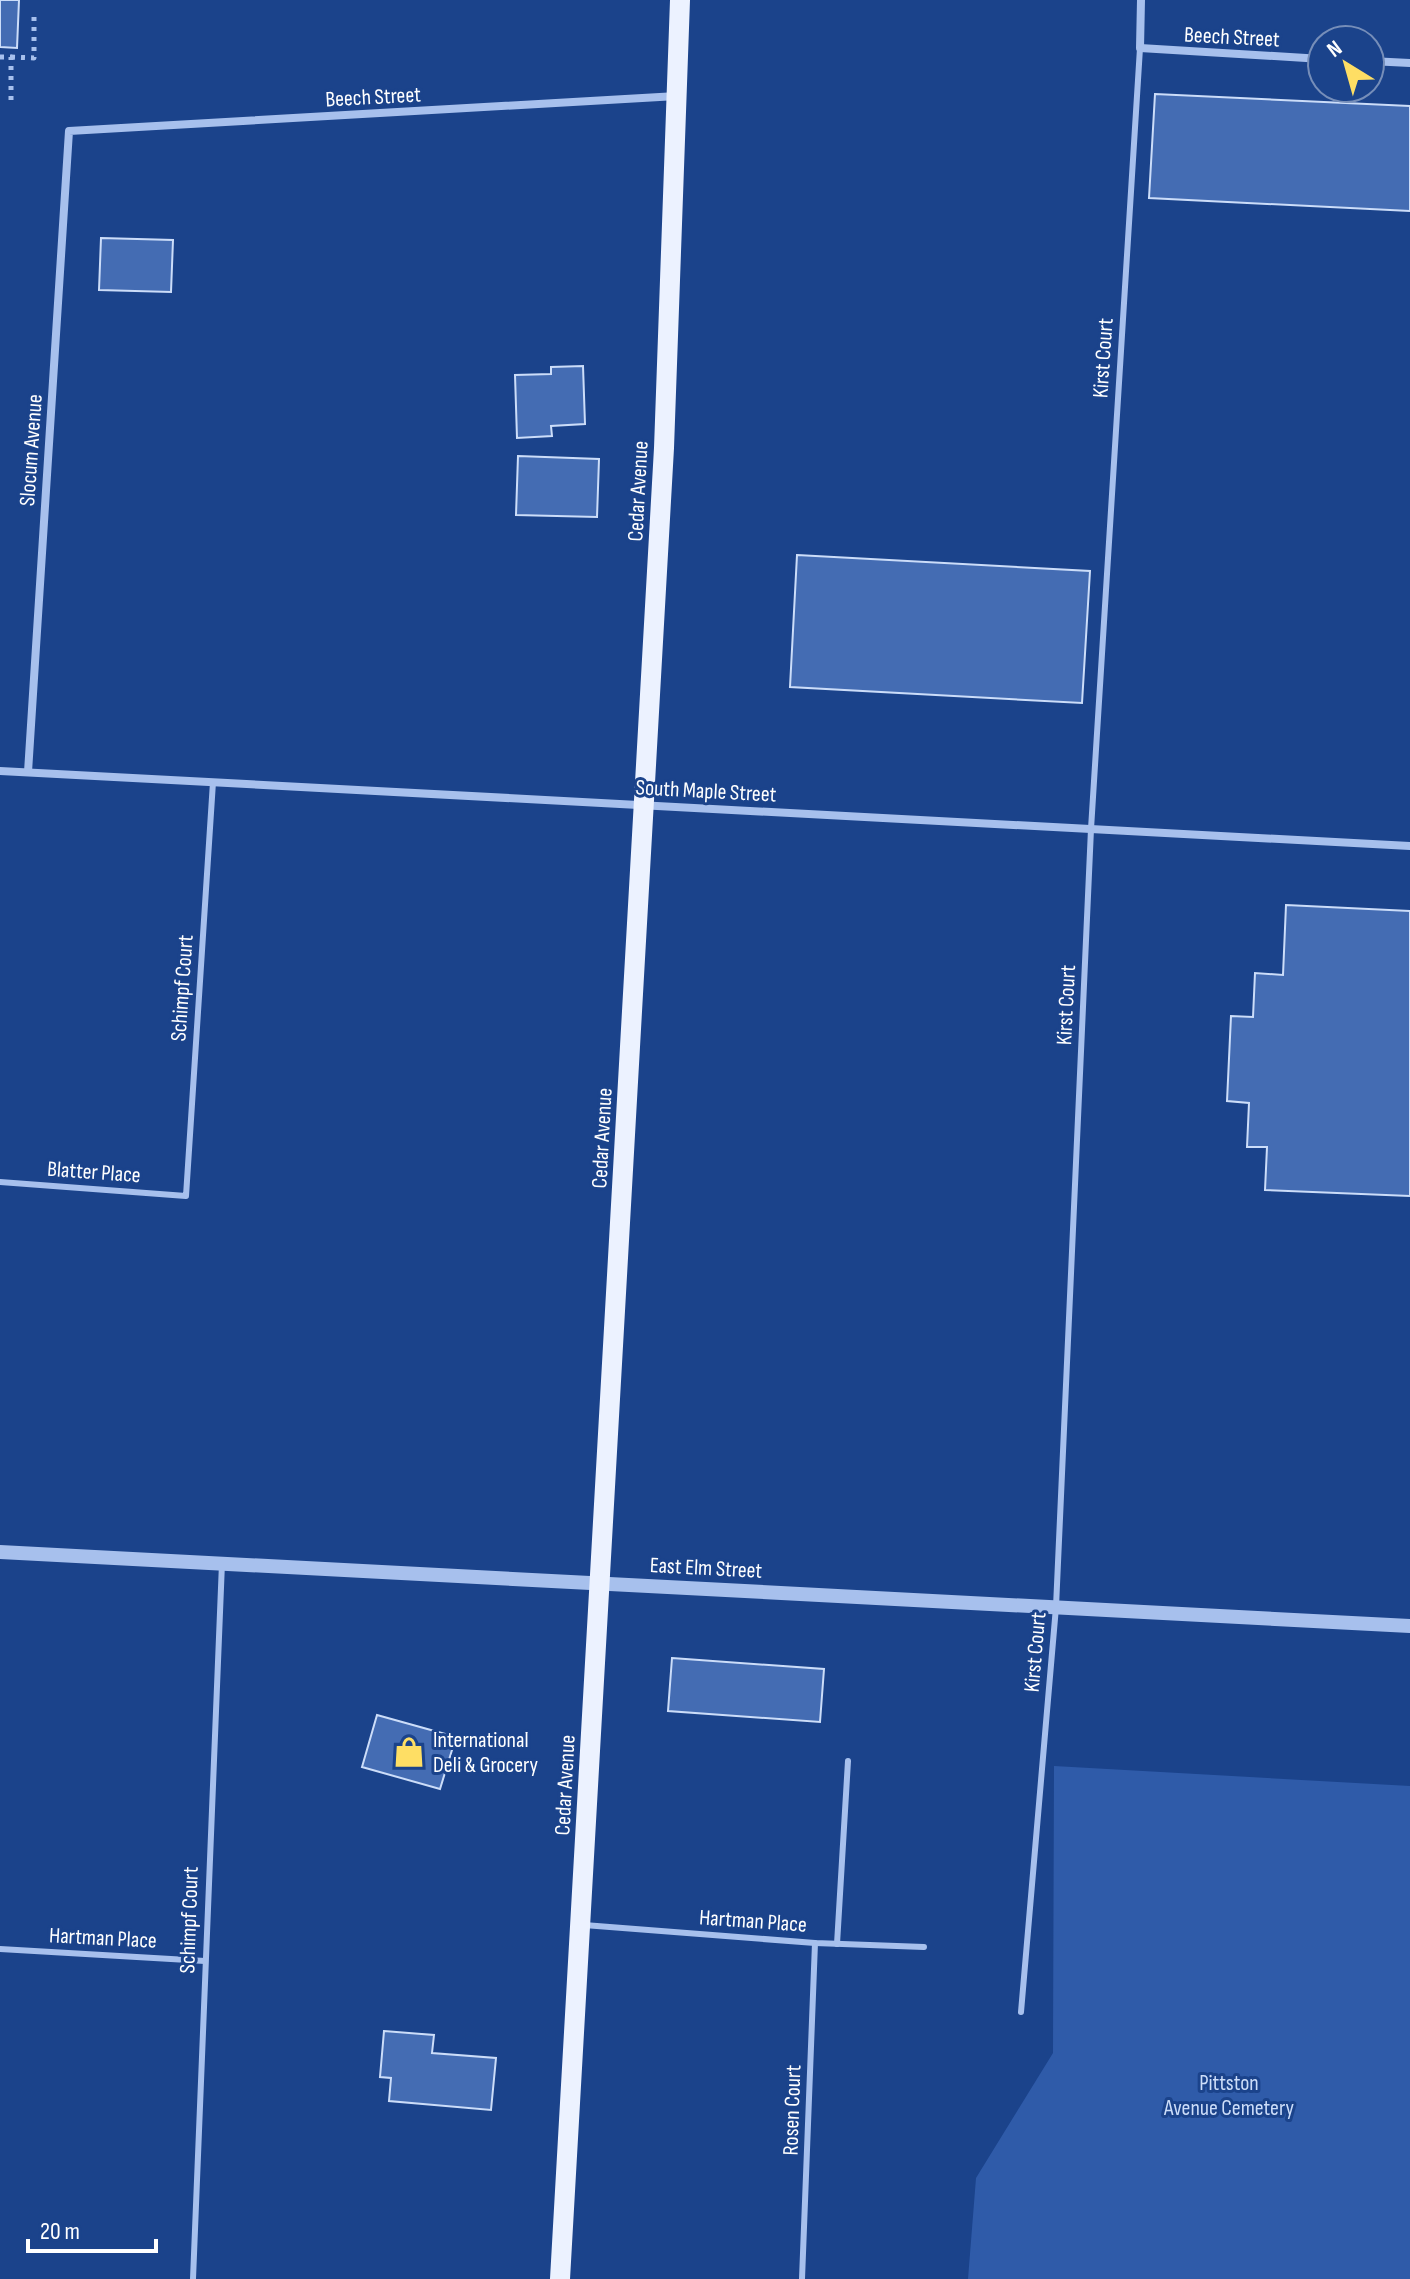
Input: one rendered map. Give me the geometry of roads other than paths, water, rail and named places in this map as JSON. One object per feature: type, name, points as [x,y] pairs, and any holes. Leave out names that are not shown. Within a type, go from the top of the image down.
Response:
[{"type":"main road","name":"Cedar Avenue","points":[[560,2279],[664,448],[680,0]]},
{"type":"street","name":"Kirst Court","points":[[1140,48],[1141,0]]},
{"type":"street","name":"Beech Street","points":[[1140,48],[1306,58]]},
{"type":"street","points":[[1386,62],[1410,63]]},
{"type":"street","name":"Beech Street","points":[[69,131],[678,96]]},
{"type":"street","name":"Slocum Avenue","points":[[28,772],[69,131]]},
{"type":"street","name":"South Maple Street","points":[[0,771],[1410,846]]},
{"type":"street","name":"East Elm Street","points":[[0,1552],[1410,1626]]},
{"type":"lane","name":"Kirst Court","points":[[1021,2012],[1056,1607],[1091,829],[1140,48]]},
{"type":"lane","name":"Schimpf Court","points":[[186,1196],[213,782]]},
{"type":"lane","name":"Blatter Place","points":[[0,1182],[186,1196]]},
{"type":"lane","name":"Schimpf Court","points":[[193,2279],[222,1563]]},
{"type":"lane","points":[[837,1944],[848,1761]]},
{"type":"lane","name":"Hartman Place","points":[[580,1925],[815,1943],[924,1947]]},
{"type":"lane","name":"Rosen Court","points":[[802,2279],[815,1943]]},
{"type":"lane","name":"Hartman Place","points":[[0,1949],[205,1961]]},
{"type":"place","name":"International Deli & Grocery","points":[[409,1752]]},
{"type":"park label","name":"Pittston Avenue Cemetery","points":[[1229,2094]]}]
